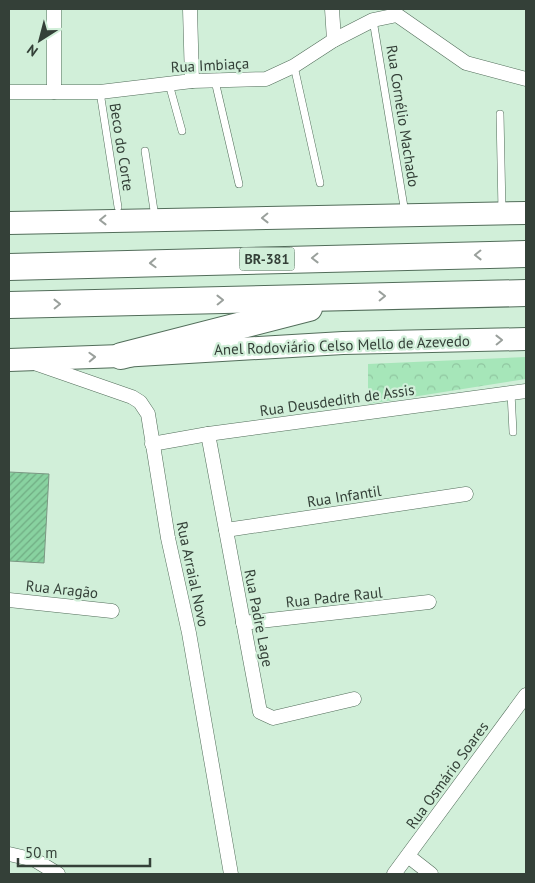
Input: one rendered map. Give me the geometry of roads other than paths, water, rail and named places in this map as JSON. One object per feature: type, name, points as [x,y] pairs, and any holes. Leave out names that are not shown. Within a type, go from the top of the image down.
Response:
[{"type":"highway","name":"BR-381","points":[[9,267],[526,254]]},
{"type":"highway","points":[[9,261],[49,266]]},
{"type":"highway","points":[[9,305],[355,296],[526,294]]},
{"type":"highway","points":[[121,356],[355,296]]},
{"type":"main road","points":[[9,223],[526,213]]},
{"type":"main road","name":"Anel Rodoviário Celso Mello de Azevedo","points":[[17,360],[121,356],[343,342],[526,339]]},
{"type":"street","points":[[54,9],[54,92]]},
{"type":"street","points":[[190,9],[192,82]]},
{"type":"street","points":[[332,9],[334,40]]},
{"type":"street","name":"Rua Imbiaça","points":[[9,92],[100,92],[192,82],[266,79],[294,66],[334,40],[373,20],[397,15],[466,62],[526,79]]},
{"type":"street","name":"Rua Arraial Novo","points":[[17,360],[132,397],[140,402],[148,414],[168,538],[189,633],[231,874]]},
{"type":"street","name":"Rua Deusdedith de Assis","points":[[152,444],[208,434],[526,391]]},
{"type":"street","name":"Rua Padre Lage","points":[[208,434],[260,712],[273,718],[354,699]]},
{"type":"street","name":"Rua Infantil","points":[[226,530],[466,494]]},
{"type":"street","name":"Rua Aragão","points":[[9,600],[112,611]]},
{"type":"street","name":"Rua Padre Raul","points":[[243,623],[429,602]]},
{"type":"street","name":"Rua Osmário Soares","points":[[394,874],[525,700]]},
{"type":"street","points":[[9,854],[35,860],[58,874]]},
{"type":"street","points":[[408,856],[431,874]]},
{"type":"lane","name":"Rua Cornélio Machado","points":[[373,20],[405,216]]},
{"type":"lane","points":[[294,66],[320,182]]},
{"type":"lane","points":[[215,81],[239,184]]},
{"type":"lane","points":[[169,84],[182,131]]},
{"type":"lane","name":"Beco do Corte","points":[[100,92],[118,206]]},
{"type":"lane","points":[[500,114],[502,214]]},
{"type":"lane","points":[[145,151],[155,220]]},
{"type":"lane","points":[[511,392],[513,432]]}]
